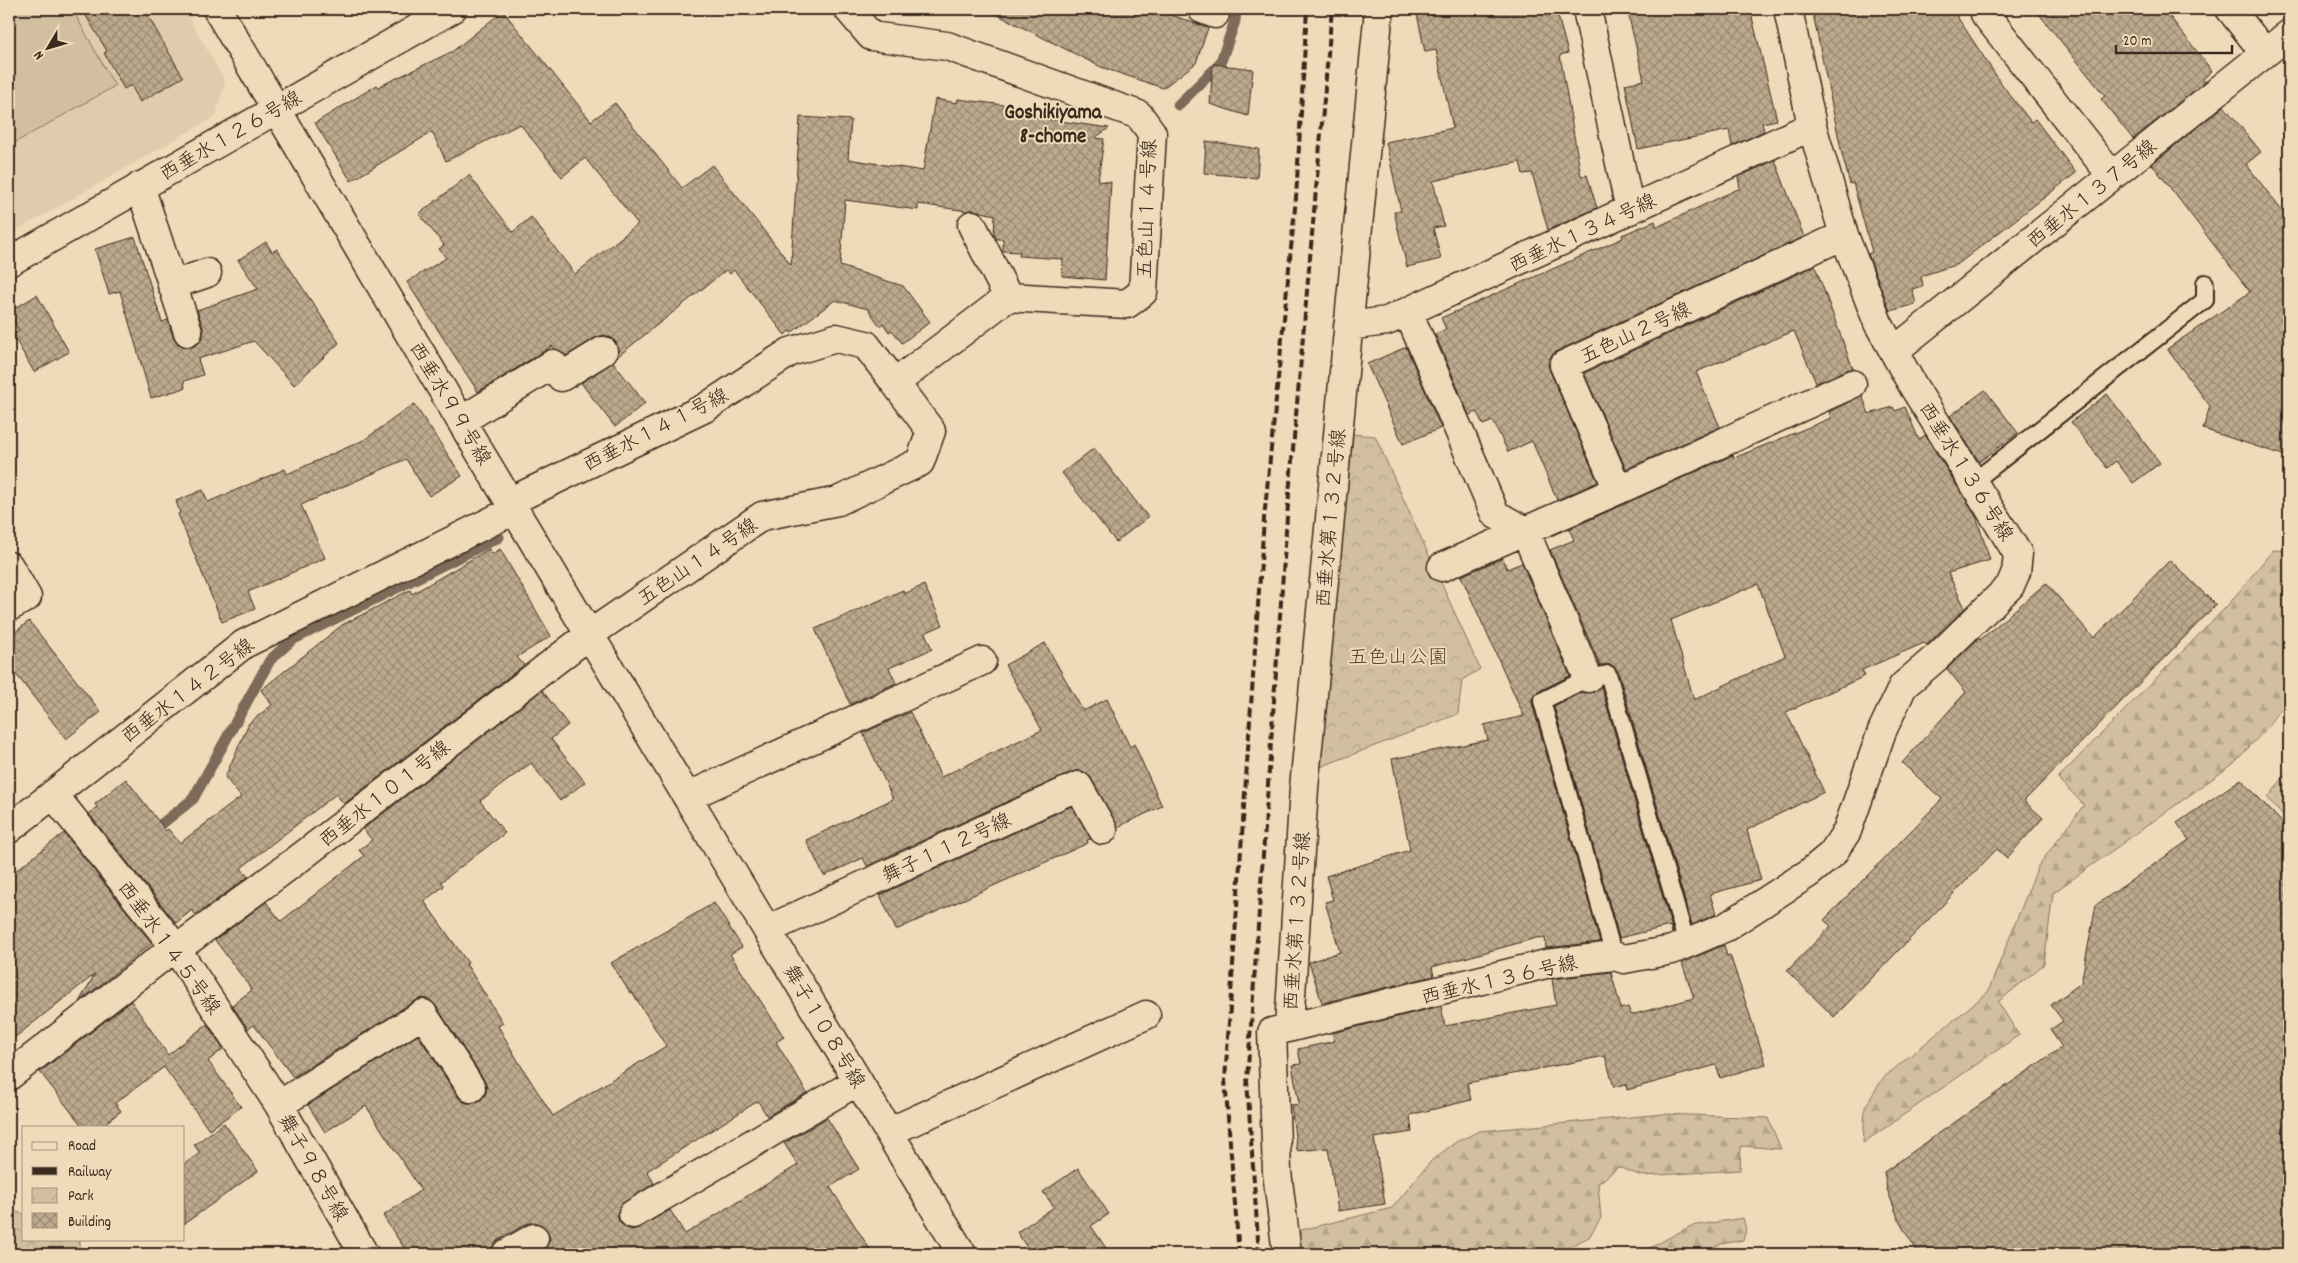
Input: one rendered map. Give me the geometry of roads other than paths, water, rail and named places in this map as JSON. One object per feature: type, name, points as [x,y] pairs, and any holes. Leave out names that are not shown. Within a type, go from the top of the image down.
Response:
[{"type":"street","name":"西垂水９９号線","points":[[217,9],[687,797]]},
{"type":"street","name":"西垂水１２６号線","points":[[9,262],[275,108],[452,9]]},
{"type":"street","name":"五色山１４号線","points":[[848,9],[871,36],[947,46],[1139,115],[1152,133],[1142,292],[1127,304],[1008,297]]},
{"type":"street","name":"西垂水第１３２号線","points":[[1289,1027],[1304,788],[1379,9]]},
{"type":"street","points":[[1587,9],[1630,210]]},
{"type":"street","name":"西垂水１３６号線","points":[[1289,1027],[1546,964],[1614,956],[1624,959],[1672,950],[1726,927],[1753,911],[1832,854],[1847,831],[1882,731],[1903,686],[1938,656],[2010,586],[2016,572],[2018,554],[1893,361],[1844,235],[1812,126],[1788,9]]},
{"type":"street","points":[[1984,9],[1985,14],[2112,176]]},
{"type":"street","points":[[2230,9],[2265,53]]},
{"type":"street","name":"西垂水１３７号線","points":[[1893,361],[2112,176],[2289,34]]},
{"type":"street","name":"西垂水１３４号線","points":[[1348,326],[1387,321],[1408,312],[1812,126]]},
{"type":"street","points":[[140,186],[188,332]]},
{"type":"street","points":[[895,383],[1008,297],[972,225]]},
{"type":"street","name":"五色山２号線","points":[[1618,490],[1564,365],[1844,235]]},
{"type":"street","points":[[172,285],[207,273]]},
{"type":"street","points":[[1408,312],[1495,514],[1525,531],[1588,678]]},
{"type":"street","name":"西垂水１４１号線","points":[[513,505],[705,408],[790,352],[836,338],[866,345],[895,383]]},
{"type":"street","points":[[461,421],[553,364],[561,377],[603,351]]},
{"type":"street","name":"五色山１４号線","points":[[590,634],[762,516],[838,501],[920,462],[931,431],[895,383]]},
{"type":"street","points":[[1442,567],[1852,384]]},
{"type":"street","name":"西垂水１４２号線","points":[[9,829],[244,644],[513,505]]},
{"type":"street","points":[[9,566],[28,597],[9,607]]},
{"type":"street","name":"西垂水１０１号線","points":[[9,1076],[175,947],[189,940],[301,857],[590,634]]},
{"type":"street","points":[[687,797],[982,661]]},
{"type":"street","name":"舞子１１２号線","points":[[767,930],[1078,786],[1103,830]]},
{"type":"street","name":"西垂水１４５号線","points":[[54,794],[175,947],[279,1105]]},
{"type":"street","name":"舞子１０８号線","points":[[687,797],[962,1254]]},
{"type":"street","points":[[279,1105],[423,1014],[471,1088]]},
{"type":"street","points":[[889,1132],[1146,1016]]},
{"type":"street","points":[[1287,1254],[1277,1172],[1272,1032],[1289,1027]]},
{"type":"street","points":[[633,1214],[858,1081]]},
{"type":"street","name":"舞子９８号線","points":[[279,1105],[364,1254]]},
{"type":"street","points":[[506,1254],[534,1238]]},
{"type":"lane","points":[[1973,482],[2205,300],[2205,283]]},
{"type":"lane","points":[[1614,956],[1542,701],[1588,678],[1608,674],[1687,944]]},
{"type":"waterway","points":[[1178,105],[1220,64],[1235,21],[1236,9]]},
{"type":"waterway","points":[[149,834],[193,799],[270,660],[292,640],[499,537]]},
{"type":"railway","points":[[1239,1254],[1225,1080],[1264,519],[1296,198],[1307,9]]},
{"type":"railway","points":[[1259,1254],[1247,1081],[1287,517],[1332,9]]},
{"type":"district","name":"Goshikiyama 8-chome","points":[[1053,123]]},
{"type":"park label","name":"五色山公園","points":[[1398,656]]}]
